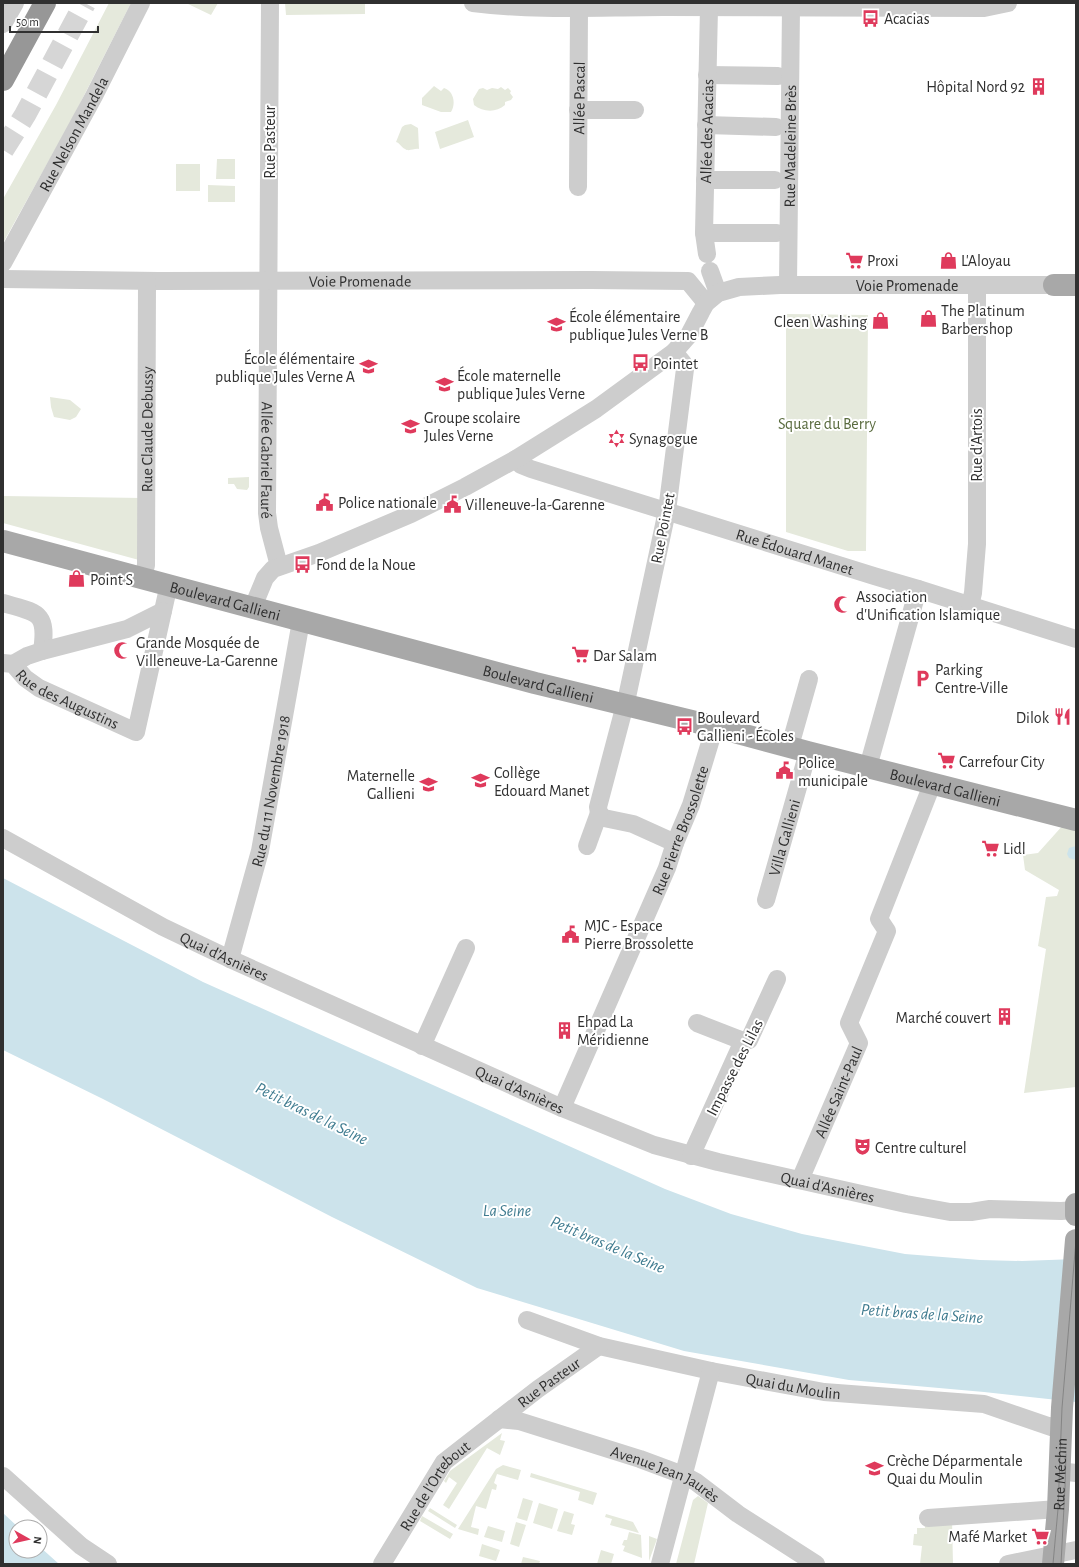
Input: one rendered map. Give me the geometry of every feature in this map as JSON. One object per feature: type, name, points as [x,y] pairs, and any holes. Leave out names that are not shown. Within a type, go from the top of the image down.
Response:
[{"type":"highway","points":[[3,80],[45,3]]},
{"type":"main road","name":"Voie Promenade","points":[[1054,285],[1076,285]]},
{"type":"main road","name":"Boulevard Gallieni","points":[[3,540],[535,683],[715,726],[1076,820]]},
{"type":"main road","points":[[1066,1413],[1076,1241]]},
{"type":"main road","points":[[1066,1413],[1076,1374]]},
{"type":"main road","name":"Rue Méchin","points":[[1061,1557],[1072,1473],[1066,1413]]},
{"type":"main road","name":"Rue Méchin","points":[[1061,1557],[1058,1509],[1066,1413]]},
{"type":"street","points":[[3,24],[15,3]]},
{"type":"street","name":"Rue Nelson Mandela","points":[[3,263],[94,96],[141,3]]},
{"type":"street","name":"Rue Pasteur","points":[[268,281],[270,3]]},
{"type":"street","points":[[473,3],[514,7],[579,8],[984,8],[1008,3]]},
{"type":"street","name":"Rue Madeleine Brès","points":[[788,285],[791,7]]},
{"type":"street","name":"Allée Pascal","points":[[578,187],[579,8]]},
{"type":"street","name":"Allée des Acacias","points":[[709,8],[704,233],[712,298]]},
{"type":"street","points":[[707,75],[778,76]]},
{"type":"street","points":[[578,110],[635,110]]},
{"type":"street","points":[[706,125],[776,127]]},
{"type":"street","points":[[705,180],[775,180]]},
{"type":"street","points":[[704,233],[777,233]]},
{"type":"street","name":"Voie Promenade","points":[[3,279],[147,281],[688,281],[712,298],[739,287],[788,285],[1054,285]]},
{"type":"street","name":"Rue Claude Debussy","points":[[143,578],[146,565],[147,281]]},
{"type":"street","name":"Allée Gabriel Fauré","points":[[268,281],[268,520],[280,566]]},
{"type":"street","name":"Rue d'Artois","points":[[970,605],[973,593],[976,544],[977,285]]},
{"type":"street","points":[[253,607],[267,574],[273,568],[319,553],[411,514],[516,459],[596,409],[674,352],[689,335],[701,312],[712,298]]},
{"type":"street","name":"Rue Pointet","points":[[599,813],[598,807],[625,704],[667,511],[685,369],[683,363],[674,352]]},
{"type":"street","name":"Rue Édouard Manet","points":[[516,459],[521,465],[531,469],[1076,639]]},
{"type":"street","points":[[8,664],[42,651],[127,629],[163,611],[169,584]]},
{"type":"street","points":[[868,767],[918,589]]},
{"type":"street","points":[[3,603],[31,611],[38,616],[41,620],[44,633],[42,651]]},
{"type":"street","name":"Rue des Augustins","points":[[8,664],[39,688],[136,732],[163,611]]},
{"type":"street","name":"Rue du 11 Novembre 1918","points":[[230,959],[261,844],[301,621]]},
{"type":"street","name":"Villa Gallieni","points":[[766,900],[799,749],[809,679]]},
{"type":"street","name":"Rue Pierre Brossolette","points":[[562,1108],[667,868],[675,843],[691,805],[715,726]]},
{"type":"street","name":"Allée Saint-Paul","points":[[800,1180],[859,1043],[849,1023],[887,931],[879,919],[933,782]]},
{"type":"street","points":[[587,846],[599,813],[604,818],[633,824],[675,843]]},
{"type":"street","name":"Quai d'Asnières","points":[[3,838],[162,927],[230,959],[562,1108],[654,1144],[691,1156],[906,1204],[950,1212],[990,1209],[1076,1210]]},
{"type":"street","points":[[422,1046],[466,948]]},
{"type":"street","name":"Impasse des Lilas","points":[[691,1156],[743,1041],[749,1040],[777,979]]},
{"type":"street","points":[[697,1023],[743,1041]]},
{"type":"street","name":"Quai du Moulin","points":[[527,1320],[599,1346],[711,1371],[824,1392],[984,1404],[1051,1427],[1066,1413]]},
{"type":"street","name":"Rue Pasteur","points":[[499,1419],[538,1389],[599,1346]]},
{"type":"street","points":[[660,1564],[711,1371]]},
{"type":"street","name":"Avenue Jean Jaurès","points":[[499,1419],[519,1421],[640,1459],[684,1475],[696,1482],[738,1514],[816,1564]]},
{"type":"street","name":"Rue de l'Ortebout","points":[[382,1564],[444,1462],[499,1419]]},
{"type":"street","points":[[3,1476],[81,1546],[108,1564]]},
{"type":"street","points":[[928,1518],[1058,1509]]},
{"type":"street","points":[[1008,1564],[1061,1557]]},
{"type":"green space","points":[[109,3],[131,3],[71,121],[3,243],[3,199],[56,105]]},
{"type":"green space","points":[[186,3],[218,3],[211,15]]},
{"type":"green space","points":[[285,3],[362,3],[365,4],[365,14],[286,15]]},
{"type":"green space","points":[[434,86],[441,91],[444,88],[452,95],[454,102],[451,112],[441,112],[422,105],[422,98]]},
{"type":"green space","points":[[501,87],[505,90],[508,88],[513,97],[511,100],[505,102],[505,105],[501,108],[490,111],[481,109],[474,105],[473,99],[479,89],[498,89]]},
{"type":"green space","points":[[468,120],[474,137],[440,149],[435,132]]},
{"type":"green space","points":[[411,124],[418,128],[419,149],[407,150],[396,142],[402,127]]},
{"type":"green space","points":[[217,159],[235,159],[235,179],[216,179]]},
{"type":"green space","points":[[176,164],[200,164],[200,191],[176,191]]},
{"type":"green space","points":[[208,185],[235,186],[235,202],[208,202]]},
{"type":"green space","name":"Square du Berry","points":[[786,314],[868,315],[866,551],[848,551],[786,532]]},
{"type":"green space","points":[[50,397],[70,400],[81,409],[76,417],[70,420],[54,417]]},
{"type":"green space","points":[[249,477],[249,487],[247,490],[237,489],[234,484],[228,484],[228,478]]},
{"type":"green space","points":[[3,496],[143,498],[150,563],[3,523]]},
{"type":"green space","points":[[1064,824],[1076,830],[1076,1087],[1024,1093],[1046,949],[1038,946],[1046,897],[1057,896],[1059,890],[1025,870],[1023,855],[1038,853]]},
{"type":"green space","points":[[502,1433],[500,1440],[505,1441],[500,1455],[487,1448],[449,1509],[443,1505],[457,1483],[449,1477],[446,1483],[444,1481],[450,1471]]},
{"type":"green space","points":[[503,1465],[521,1470],[518,1480],[497,1474],[494,1483],[497,1485],[496,1490],[492,1489],[486,1509],[476,1506],[471,1527],[479,1529],[478,1535],[458,1529],[496,1469]]},
{"type":"green space","points":[[531,1473],[597,1493],[593,1505],[578,1500],[580,1492],[530,1477]]},
{"type":"green space","points":[[698,1496],[708,1503],[694,1564],[676,1564],[693,1500]]},
{"type":"green space","points":[[523,1498],[533,1501],[527,1521],[517,1518]]},
{"type":"green space","points":[[539,1503],[558,1509],[552,1529],[533,1523]]},
{"type":"green space","points":[[430,1508],[457,1525],[455,1528],[428,1511]]},
{"type":"green space","points":[[564,1511],[574,1514],[571,1524],[575,1525],[572,1535],[557,1531]]},
{"type":"green space","points":[[606,1514],[633,1522],[639,1533],[610,1525],[612,1519],[605,1517]]},
{"type":"green space","points":[[422,1516],[453,1534],[450,1539],[420,1521]]},
{"type":"green space","points":[[952,1520],[953,1564],[920,1564],[922,1546],[913,1545],[914,1534],[917,1534],[917,1528],[925,1528],[925,1523]]},
{"type":"green space","points":[[516,1522],[526,1525],[519,1547],[510,1544]]},
{"type":"green space","points":[[488,1526],[505,1531],[502,1542],[484,1537]]},
{"type":"green space","points":[[629,1532],[641,1535],[642,1558],[623,1551],[625,1546],[622,1545],[624,1540],[627,1540]]},
{"type":"green space","points":[[649,1536],[657,1539],[649,1561]]},
{"type":"green space","points":[[482,1544],[500,1550],[496,1561],[479,1556]]},
{"type":"green space","points":[[601,1550],[614,1554],[611,1564],[597,1564]]},
{"type":"green space","points":[[523,1557],[540,1561],[539,1564],[521,1564]]},
{"type":"water","points":[[1076,846],[1076,860],[1069,858],[1067,854],[1069,848]]},
{"type":"water","name":"La Seine","points":[[3,878],[203,982],[665,1189],[731,1214],[802,1234],[905,1254],[980,1260],[1022,1261],[1076,1259],[1076,1402],[849,1380],[684,1351],[477,1288],[332,1217],[103,1099],[3,1050]]},
{"type":"water","points":[[3,1513],[9,1519],[8,1519],[8,1559],[48,1559],[48,1554],[59,1564],[3,1564]]},
{"type":"tunnel","points":[[3,150],[25,115],[85,3]]},
{"type":"tram line","points":[[1053,1564],[1058,1509],[1062,1408],[1076,1240]]},
{"type":"tram line","points":[[1061,1564],[1066,1454]]},
{"type":"place","name":"Acacias","points":[[871,18]]},
{"type":"place","name":"Hôpital Nord 92","points":[[1038,86]]},
{"type":"place","name":"Proxi","points":[[854,260]]},
{"type":"place","name":"L'Aloyau","points":[[948,260]]},
{"type":"place","name":"The Platinum Barbershop","points":[[928,319]]},
{"type":"place","name":"Cleen Washing","points":[[880,321]]},
{"type":"place","name":"École élémentaire publique Jules Verne B","points":[[556,325]]},
{"type":"place","name":"Pointet","points":[[640,363]]},
{"type":"place","name":"École élémentaire publique Jules Verne A","points":[[368,367]]},
{"type":"place","name":"École maternelle publique Jules Verne","points":[[444,384]]},
{"type":"place","name":"Groupe scolaire Jules Verne","points":[[411,426]]},
{"type":"place","name":"Synagogue","points":[[616,438]]},
{"type":"place","name":"Police nationale","points":[[325,502]]},
{"type":"place","name":"Villeneuve-la-Garenne","points":[[452,504]]},
{"type":"place","name":"Fond de la Noue","points":[[303,564]]},
{"type":"place","name":"Point S","points":[[77,579]]},
{"type":"place","name":"Association d'Unification Islamique","points":[[843,605]]},
{"type":"place","name":"Grande Mosquée de Villeneuve-La-Garenne","points":[[123,651]]},
{"type":"place","name":"Dar Salam","points":[[580,655]]},
{"type":"place","name":"Parking Centre-Ville","points":[[922,678]]},
{"type":"place","name":"Dilok","points":[[1062,717]]},
{"type":"place","name":"Boulevard Gallieni - Écoles","points":[[684,726]]},
{"type":"place","name":"Carrefour City","points":[[946,761]]},
{"type":"place","name":"Police municipale","points":[[785,771]]},
{"type":"place","name":"Collège Edouard Manet","points":[[481,781]]},
{"type":"place","name":"Maternelle Gallieni","points":[[428,784]]},
{"type":"place","name":"Lidl","points":[[990,848]]},
{"type":"place","name":"MJC - Espace Pierre Brossolette","points":[[571,934]]},
{"type":"place","name":"Marché couvert","points":[[1004,1017]]},
{"type":"place","name":"Ehpad La Méridienne","points":[[564,1030]]},
{"type":"place","name":"Centre culturel","points":[[862,1147]]},
{"type":"place","name":"Crèche Déparmentale Quai du Moulin","points":[[874,1469]]},
{"type":"place","name":"Mafé Market","points":[[1040,1536]]},
{"type":"water label","name":"Petit bras de la Seine","points":[[312,1113]]},
{"type":"water label","name":"Petit bras de la Seine","points":[[608,1244]]},
{"type":"water label","name":"Petit bras de la Seine","points":[[922,1313]]}]
